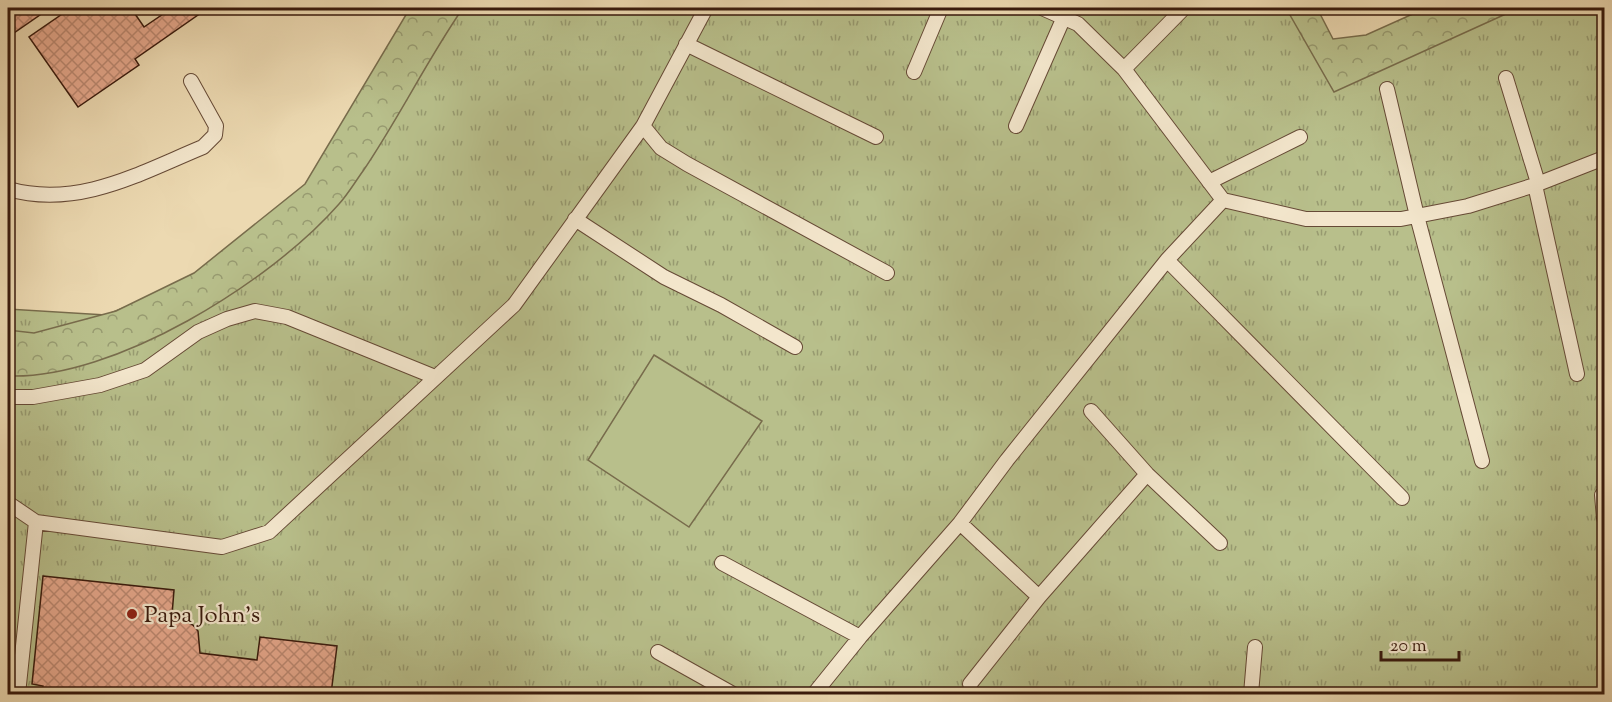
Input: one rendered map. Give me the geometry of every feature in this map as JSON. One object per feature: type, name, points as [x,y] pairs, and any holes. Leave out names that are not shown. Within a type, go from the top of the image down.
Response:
[{"type":"lane","points":[[8,503],[36,522],[222,547],[268,532],[514,305],[643,126],[706,8]]},
{"type":"lane","points":[[914,72],[941,8]]},
{"type":"lane","points":[[1124,69],[1184,8]]},
{"type":"lane","points":[[1047,9],[1078,24],[1124,69],[1222,200],[1306,219],[1401,219],[1468,206],[1605,158]]},
{"type":"lane","points":[[1016,126],[1064,18]]},
{"type":"lane","points":[[686,44],[876,137]]},
{"type":"lane","points":[[1506,78],[1536,184],[1577,374]]},
{"type":"lane","points":[[8,189],[56,196],[101,189],[203,147],[215,135],[216,126],[191,81]]},
{"type":"lane","points":[[1387,89],[1482,461]]},
{"type":"lane","points":[[643,126],[661,148],[687,164],[887,273]]},
{"type":"lane","points":[[1209,182],[1300,137]]},
{"type":"lane","points":[[814,694],[960,523],[1007,460],[1167,260],[1222,200]]},
{"type":"lane","points":[[575,219],[664,278],[721,304],[795,347]]},
{"type":"lane","points":[[1167,260],[1402,498]]},
{"type":"lane","points":[[8,398],[33,397],[100,385],[145,370],[198,332],[228,319],[255,311],[288,317],[435,377]]},
{"type":"lane","points":[[1091,411],[1147,474],[1220,543]]},
{"type":"lane","points":[[970,684],[1039,597],[1147,474]]},
{"type":"lane","points":[[1602,495],[1605,518]]},
{"type":"lane","points":[[18,694],[36,522]]},
{"type":"lane","points":[[960,523],[1039,597]]},
{"type":"lane","points":[[722,563],[860,638]]},
{"type":"lane","points":[[1251,694],[1256,647]]},
{"type":"lane","points":[[658,652],[734,694]]},
{"type":"green space","points":[[410,8],[463,8],[363,171],[342,200],[310,234],[274,264],[232,294],[188,321],[141,344],[95,362],[50,373],[8,376],[8,330],[34,333],[116,311],[194,273],[305,184]]},
{"type":"green space","points":[[421,8],[1310,8],[1329,47],[1484,8],[1604,8],[1604,694],[8,694],[8,309],[106,315],[216,270],[315,191]]},
{"type":"green space","points":[[1286,8],[1317,8],[1333,39],[1366,35],[1426,8],[1519,8],[1334,92]]},
{"type":"green space","points":[[654,355],[762,421],[689,527],[588,460]]},
{"type":"building","points":[[8,8],[50,8],[8,37]]},
{"type":"building","points":[[71,8],[131,8],[144,27],[172,8],[208,8],[135,59],[139,65],[78,107],[29,37]]},
{"type":"building","points":[[43,576],[174,590],[172,615],[193,625],[198,631],[200,653],[257,660],[260,637],[337,646],[331,694],[42,694],[43,686],[32,684]]},
{"type":"place","name":"Papa John's","points":[[132,614]]}]
